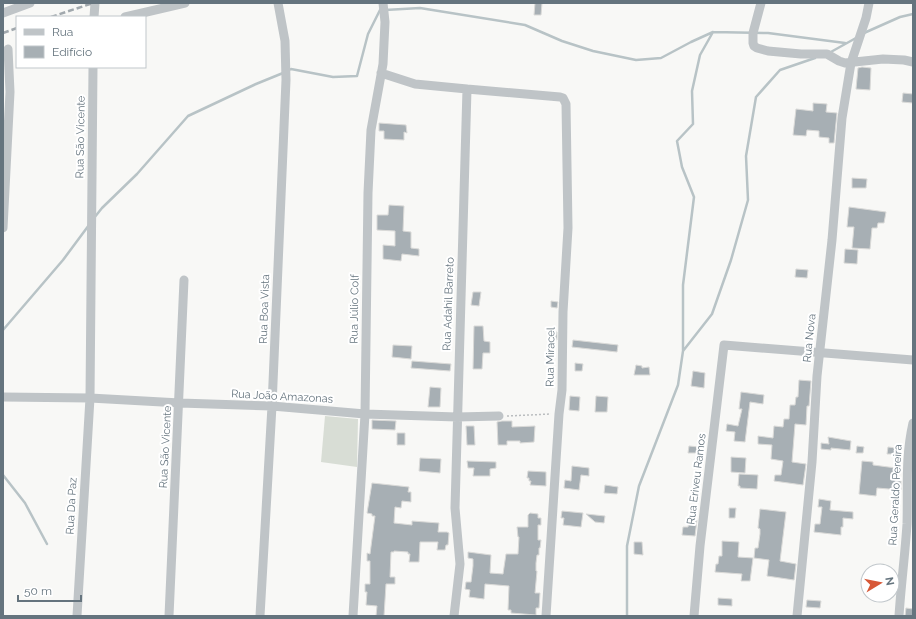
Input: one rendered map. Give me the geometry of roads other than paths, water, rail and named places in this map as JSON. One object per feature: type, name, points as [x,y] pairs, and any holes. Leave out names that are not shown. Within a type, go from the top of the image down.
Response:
[{"type":"street","points":[[3,13],[30,3]]},
{"type":"street","points":[[94,16],[95,3]]},
{"type":"street","points":[[129,16],[185,3]]},
{"type":"street","name":"Rua Boa Vista","points":[[260,616],[272,406],[286,80],[285,41],[278,3]]},
{"type":"street","name":"Rua Júlio Colf","points":[[353,616],[365,414],[368,193],[371,130],[381,73],[384,22],[383,3]]},
{"type":"street","points":[[761,3],[753,33],[754,46],[768,51],[802,54],[827,54],[841,62],[851,63],[883,59],[913,62]]},
{"type":"street","name":"Rua Nova","points":[[797,616],[812,462],[819,353],[832,240],[842,118],[851,63],[866,18],[869,3]]},
{"type":"street","points":[[3,228],[10,92],[5,50],[16,46]]},
{"type":"street","name":"Rua São Vicente","points":[[90,398],[93,68]]},
{"type":"street","points":[[381,73],[415,84],[467,89]]},
{"type":"street","name":"Rua Miracel","points":[[467,89],[563,98],[566,104],[568,228],[563,312],[562,390],[559,414],[546,616]]},
{"type":"street","name":"Rua Adahil Barreto","points":[[454,616],[460,564],[455,508],[467,89]]},
{"type":"street","name":"Rua São Vicente","points":[[169,616],[180,403],[184,280]]},
{"type":"street","name":"Rua Eriveu Ramos","points":[[694,616],[700,546],[724,345],[819,353]]},
{"type":"street","points":[[819,353],[913,360]]},
{"type":"street","name":"Rua João Amazonas","points":[[3,397],[90,398],[272,406],[365,414],[457,417],[499,416]]},
{"type":"street","name":"Rua Da Paz","points":[[77,616],[90,398]]},
{"type":"street","name":"Rua Geraldo Pereira","points":[[899,616],[907,524],[908,443],[913,423]]},
{"type":"waterway","points":[[385,10],[420,8],[525,25],[562,41],[593,51],[636,60],[661,58],[713,32]]},
{"type":"waterway","points":[[287,71],[291,69],[333,77],[357,76],[368,34],[380,10]]},
{"type":"waterway","points":[[864,33],[900,17],[913,14]]},
{"type":"waterway","points":[[683,350],[683,285],[694,197],[682,167],[677,141],[693,124],[692,91],[700,55],[713,32],[768,33],[845,43]]},
{"type":"waterway","points":[[829,53],[856,38]]},
{"type":"waterway","points":[[627,616],[627,546],[639,486],[678,385],[683,351],[712,314],[731,260],[748,200],[746,156],[756,97],[780,70],[815,58]]},
{"type":"waterway","points":[[94,218],[102,208],[137,174],[188,116],[283,73]]},
{"type":"waterway","points":[[3,330],[63,260],[89,225]]},
{"type":"waterway","points":[[3,475],[25,503],[47,544]]},
{"type":"railway","points":[[54,16],[93,3]]},
{"type":"railway","points":[[3,33],[16,28]]}]
